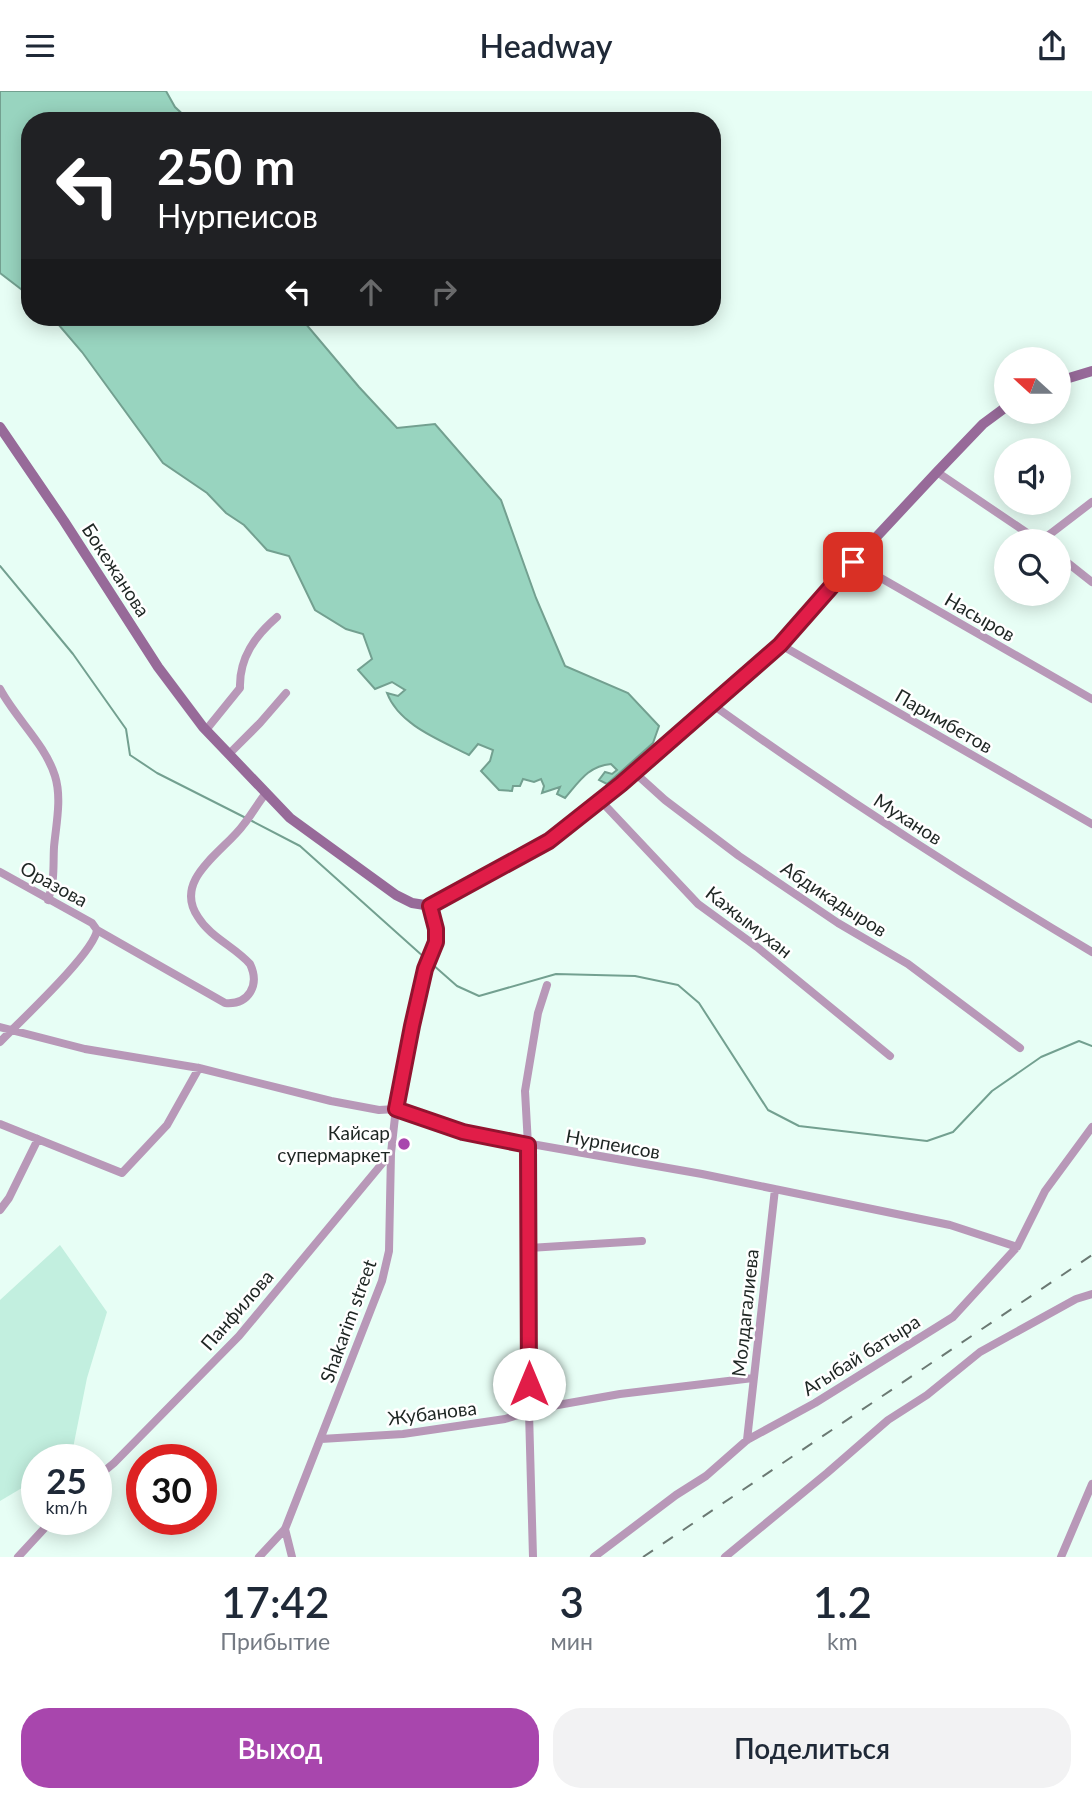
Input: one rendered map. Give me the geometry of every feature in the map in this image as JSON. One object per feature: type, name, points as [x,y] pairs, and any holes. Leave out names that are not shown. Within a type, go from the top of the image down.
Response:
[{"type":"street","points":[[1071,377],[1092,371]]},
{"type":"street","points":[[430,906],[549,841],[713,705],[780,645],[937,472],[994,416]]},
{"type":"street","name":"Бокежанова","points":[[0,427],[158,667],[206,730],[290,818],[396,895],[412,903],[430,906]]},
{"type":"street","points":[[937,472],[1022,529]]},
{"type":"street","points":[[1056,529],[1092,502]]},
{"type":"street","name":"Насыров","points":[[853,562],[1090,695]]},
{"type":"street","points":[[1071,566],[1092,582]]},
{"type":"street","points":[[206,730],[240,688],[243,659],[261,630],[276,617]]},
{"type":"street","name":"Паримбетов","points":[[780,645],[1092,824]]},
{"type":"street","points":[[0,689],[39,745],[55,776],[58,795],[54,881],[48,900]]},
{"type":"street","points":[[229,754],[286,693]]},
{"type":"street","name":"Муханов","points":[[713,705],[908,838],[1092,952]]},
{"type":"street","name":"Абдикадыров","points":[[634,772],[665,800],[739,856],[838,923],[908,964],[1020,1048]]},
{"type":"street","name":"Оразова","points":[[0,872],[225,1003],[235,1004],[246,999],[255,983],[255,974],[242,954],[199,919],[191,906],[190,894],[197,876],[244,825],[266,793]]},
{"type":"street","name":"Кажымухан","points":[[600,800],[698,904],[757,947],[890,1056]]},
{"type":"street","name":"Shakarim street","points":[[259,1557],[285,1529],[385,1271],[389,1251],[391,1153],[396,1109],[425,969],[436,942],[436,929],[430,906]]},
{"type":"street","points":[[0,1042],[83,955],[96,936],[94,927]]},
{"type":"street","points":[[533,1557],[525,1091],[538,1013],[547,985]]},
{"type":"street","name":"Нурпеисов","points":[[0,1027],[85,1049],[199,1068],[331,1101],[379,1110],[396,1109],[463,1132],[775,1189],[950,1225],[1017,1247]]},
{"type":"street","points":[[0,1124],[122,1173],[167,1125],[199,1068]]},
{"type":"street","name":"Агыбай батыра","points":[[594,1557],[676,1495],[706,1476],[747,1440],[815,1403],[953,1317],[1017,1247],[1045,1191],[1092,1127]]},
{"type":"street","points":[[0,1210],[9,1198],[38,1139]]},
{"type":"street","name":"Панфилова","points":[[112,1465],[239,1336],[391,1153]]},
{"type":"street","name":"Молдагалиева","points":[[747,1440],[775,1189]]},
{"type":"street","points":[[529,1248],[642,1241]]},
{"type":"street","points":[[725,1557],[888,1420],[927,1395],[980,1352],[1076,1299],[1092,1294]]},
{"type":"street","name":"Жубанова","points":[[321,1439],[403,1434],[505,1419],[620,1394],[753,1378]]},
{"type":"street","points":[[1061,1557],[1092,1484]]},
{"type":"street","points":[[285,1529],[292,1557]]},
{"type":"street","points":[[18,1557],[38,1535]]},
{"type":"shaded area","points":[[0,91],[166,91],[180,112],[21,112],[21,289],[0,273]]},
{"type":"shaded area","points":[[60,326],[308,326],[397,428],[435,424],[501,500],[536,598],[565,666],[628,693],[659,726],[653,743],[607,784],[599,780],[605,772],[612,774],[617,770],[611,764],[590,771],[565,798],[557,794],[560,787],[542,793],[544,786],[541,779],[534,782],[523,779],[520,786],[513,786],[512,791],[499,790],[481,771],[490,761],[493,750],[478,744],[469,755],[433,737],[401,714],[387,693],[398,696],[405,690],[392,682],[375,689],[358,670],[372,659],[363,634],[346,629],[315,610],[289,556],[267,550],[244,525],[226,513],[207,493],[163,463],[82,352]]},
{"type":"shaded area","points":[[60,1245],[107,1312],[87,1378],[74,1444],[21,1444],[21,1489],[0,1501],[0,1300]]},
{"type":"waterway","points":[[0,566],[73,654],[126,729],[130,755],[157,773],[244,817]]},
{"type":"waterway","points":[[252,821],[300,846],[425,958]]},
{"type":"waterway","points":[[432,964],[457,986],[479,996],[556,974],[635,976],[678,985],[699,1003],[768,1110],[799,1126],[927,1141],[953,1132],[992,1091],[1041,1057],[1079,1041],[1092,1046]]},
{"type":"railway","points":[[643,1557],[1092,1255]]},
{"type":"place","name":"Кайсар супермаркет","points":[[404,1144]]},
{"type":"route","points":[[529,1384],[528,1145],[463,1132],[396,1109],[425,969],[436,942],[436,929],[430,906],[549,841],[621,784],[780,645],[853,562]]}]
